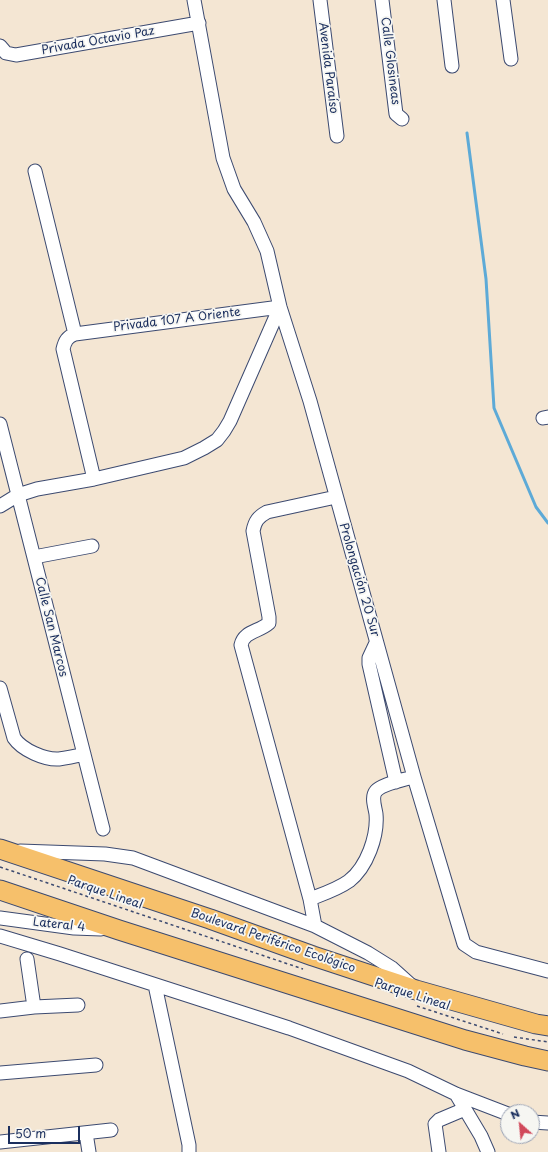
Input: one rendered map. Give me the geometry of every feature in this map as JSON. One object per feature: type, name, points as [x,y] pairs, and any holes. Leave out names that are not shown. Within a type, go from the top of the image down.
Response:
[{"type":"highway","name":"Boulevard Periférico Ecológico","points":[[1,851],[203,916],[313,956],[415,998],[548,1026]]},
{"type":"highway","points":[[0,890],[119,930],[465,1040],[547,1061]]},
{"type":"street","name":"Prolongación 20 Sur","points":[[194,0],[223,158],[234,189],[254,222],[267,251],[280,307],[310,401],[414,777],[464,944],[476,952],[548,972]]},
{"type":"street","name":"Avenida Paraíso","points":[[320,0],[337,136]]},
{"type":"street","name":"Calle Glosineas","points":[[382,0],[396,114],[402,119]]},
{"type":"street","points":[[444,0],[452,66]]},
{"type":"street","points":[[503,0],[511,58]]},
{"type":"street","name":"Privada Octavio Paz","points":[[0,46],[6,53],[16,55],[199,23]]},
{"type":"street","points":[[35,170],[75,334],[66,340],[63,349],[94,479]]},
{"type":"street","points":[[0,506],[18,494],[37,489],[94,479],[172,462],[193,454],[216,440],[230,421],[280,307]]},
{"type":"street","name":"Privada 107 A Oriente","points":[[75,334],[280,307]]},
{"type":"street","name":"Calle San Marcos","points":[[0,426],[103,829]]},
{"type":"street","points":[[315,926],[310,899],[241,645],[245,636],[265,627],[269,623],[270,617],[253,531],[256,520],[267,512],[336,497]]},
{"type":"street","points":[[34,557],[92,546]]},
{"type":"street","points":[[376,643],[369,658],[369,664],[396,782]]},
{"type":"street","points":[[0,688],[14,738],[17,743],[28,751],[52,759],[84,754]]},
{"type":"street","points":[[310,899],[349,881],[357,874],[374,838],[376,828],[373,798],[378,788],[414,777]]},
{"type":"street","points":[[1,851],[105,854],[133,858],[315,926],[368,953],[392,968],[415,998]]},
{"type":"street","name":"Lateral 4","points":[[0,918],[74,928],[119,930]]},
{"type":"street","points":[[0,936],[289,1028],[408,1071],[456,1094],[500,1111]]},
{"type":"street","points":[[27,958],[34,1007]]},
{"type":"street","points":[[155,985],[189,1145],[189,1152]]},
{"type":"street","points":[[0,1010],[78,1005]]},
{"type":"street","points":[[0,1073],[96,1064]]},
{"type":"street","points":[[456,1094],[481,1136],[488,1152]]},
{"type":"street","points":[[439,1152],[435,1124],[439,1120],[465,1109]]},
{"type":"street","points":[[0,1142],[111,1130]]},
{"type":"street","points":[[86,1133],[89,1152]]},
{"type":"path","name":"Parque Lineal","points":[[1,851],[303,969]]},
{"type":"path","name":"Parque Lineal","points":[[415,998],[504,1035]]},
{"type":"path","points":[[511,1037],[548,1042]]},
{"type":"waterway","points":[[467,133],[486,279],[494,408],[536,507],[548,523]]}]
